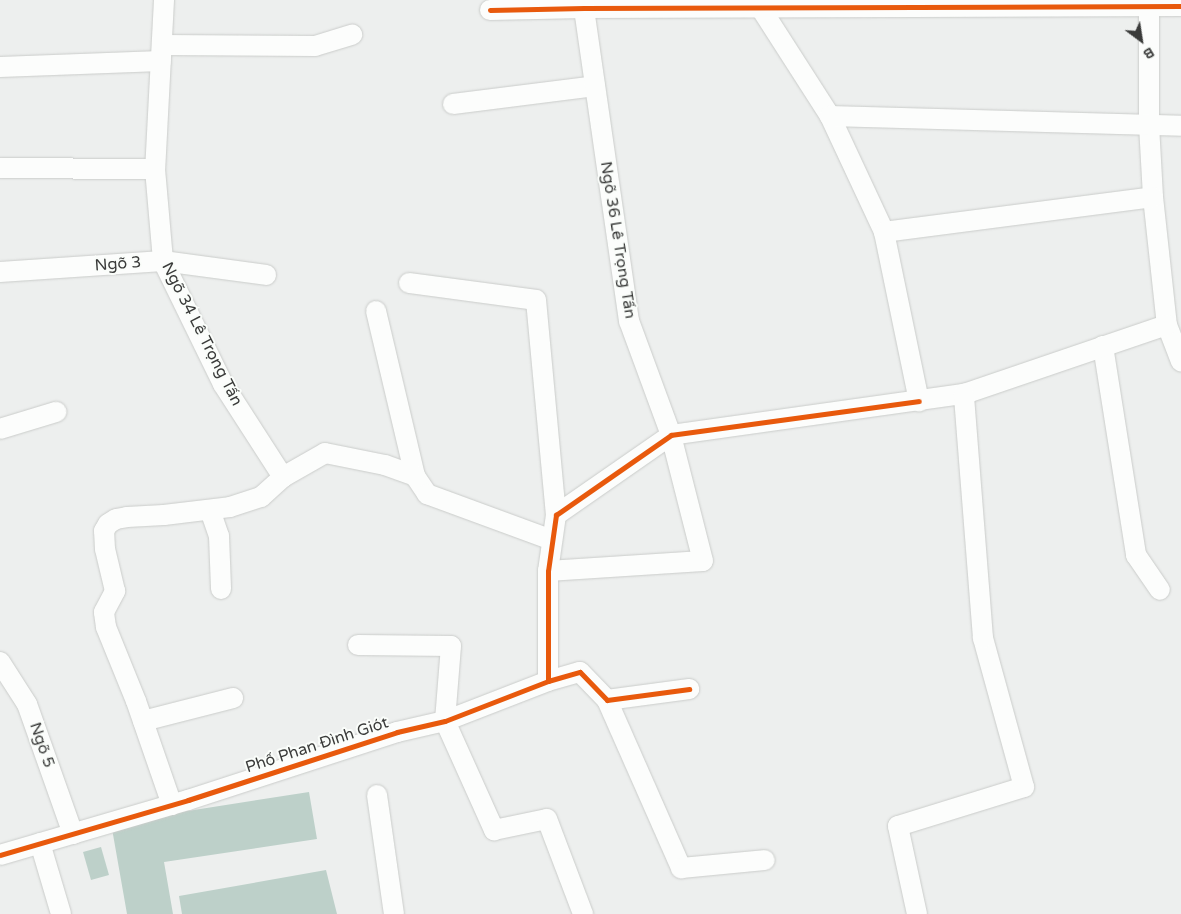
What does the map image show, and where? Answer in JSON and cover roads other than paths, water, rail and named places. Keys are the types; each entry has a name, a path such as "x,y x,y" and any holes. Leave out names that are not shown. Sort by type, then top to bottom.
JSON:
{"street":[{"name":"Ngõ 34 Lê Trọng Tấn","path":"164,0 155,169 163,261 223,384 283,477"},
{"path":"490,10 583,4 760,7 1149,3 1181,6"},
{"path":"1149,3 1150,125 1153,198 1167,325 1181,361"},
{"name":"Ngõ 36 Lê Trọng Tấn","path":"548,571 703,561 671,434 629,321 583,4"},
{"path":"760,7 830,116 884,232 919,401"},
{"path":"0,67 162,53 315,46 352,35"},
{"path":"452,104 595,86"},
{"path":"830,116 1181,126"},
{"path":"0,168 155,169"},
{"path":"884,232 1153,198"},
{"name":"Ngõ 3","path":"0,272 163,261 266,275"},
{"path":"409,283 536,300 556,515 548,571 548,681"},
{"path":"376,311 414,476 427,494 552,540"},
{"path":"556,515 671,434 964,394 1167,325"},
{"path":"1103,346 1136,555 1160,590"},
{"path":"917,914 898,826 1024,787 983,638 964,394"},
{"path":"0,430 56,412"},
{"path":"172,805 143,721 106,626 104,612 112,601 115,591 105,550 104,531 108,524 116,519 230,507 261,497 283,477 325,453 385,465 414,476"},
{"path":"210,510 219,536 221,589"},
{"path":"358,645 451,646 445,721 494,830 546,820 582,914"},
{"name":"Ngõ 5","path":"0,662 27,704 73,834"},
{"name":"Phố Phan Đình Giót","path":"0,855 172,805 397,732 445,721 548,681 580,672 607,700"},
{"path":"690,689 607,700 681,868 766,860"},
{"path":"143,721 233,698"},
{"path":"378,795 394,914"},
{"path":"40,843 61,914"}]}
